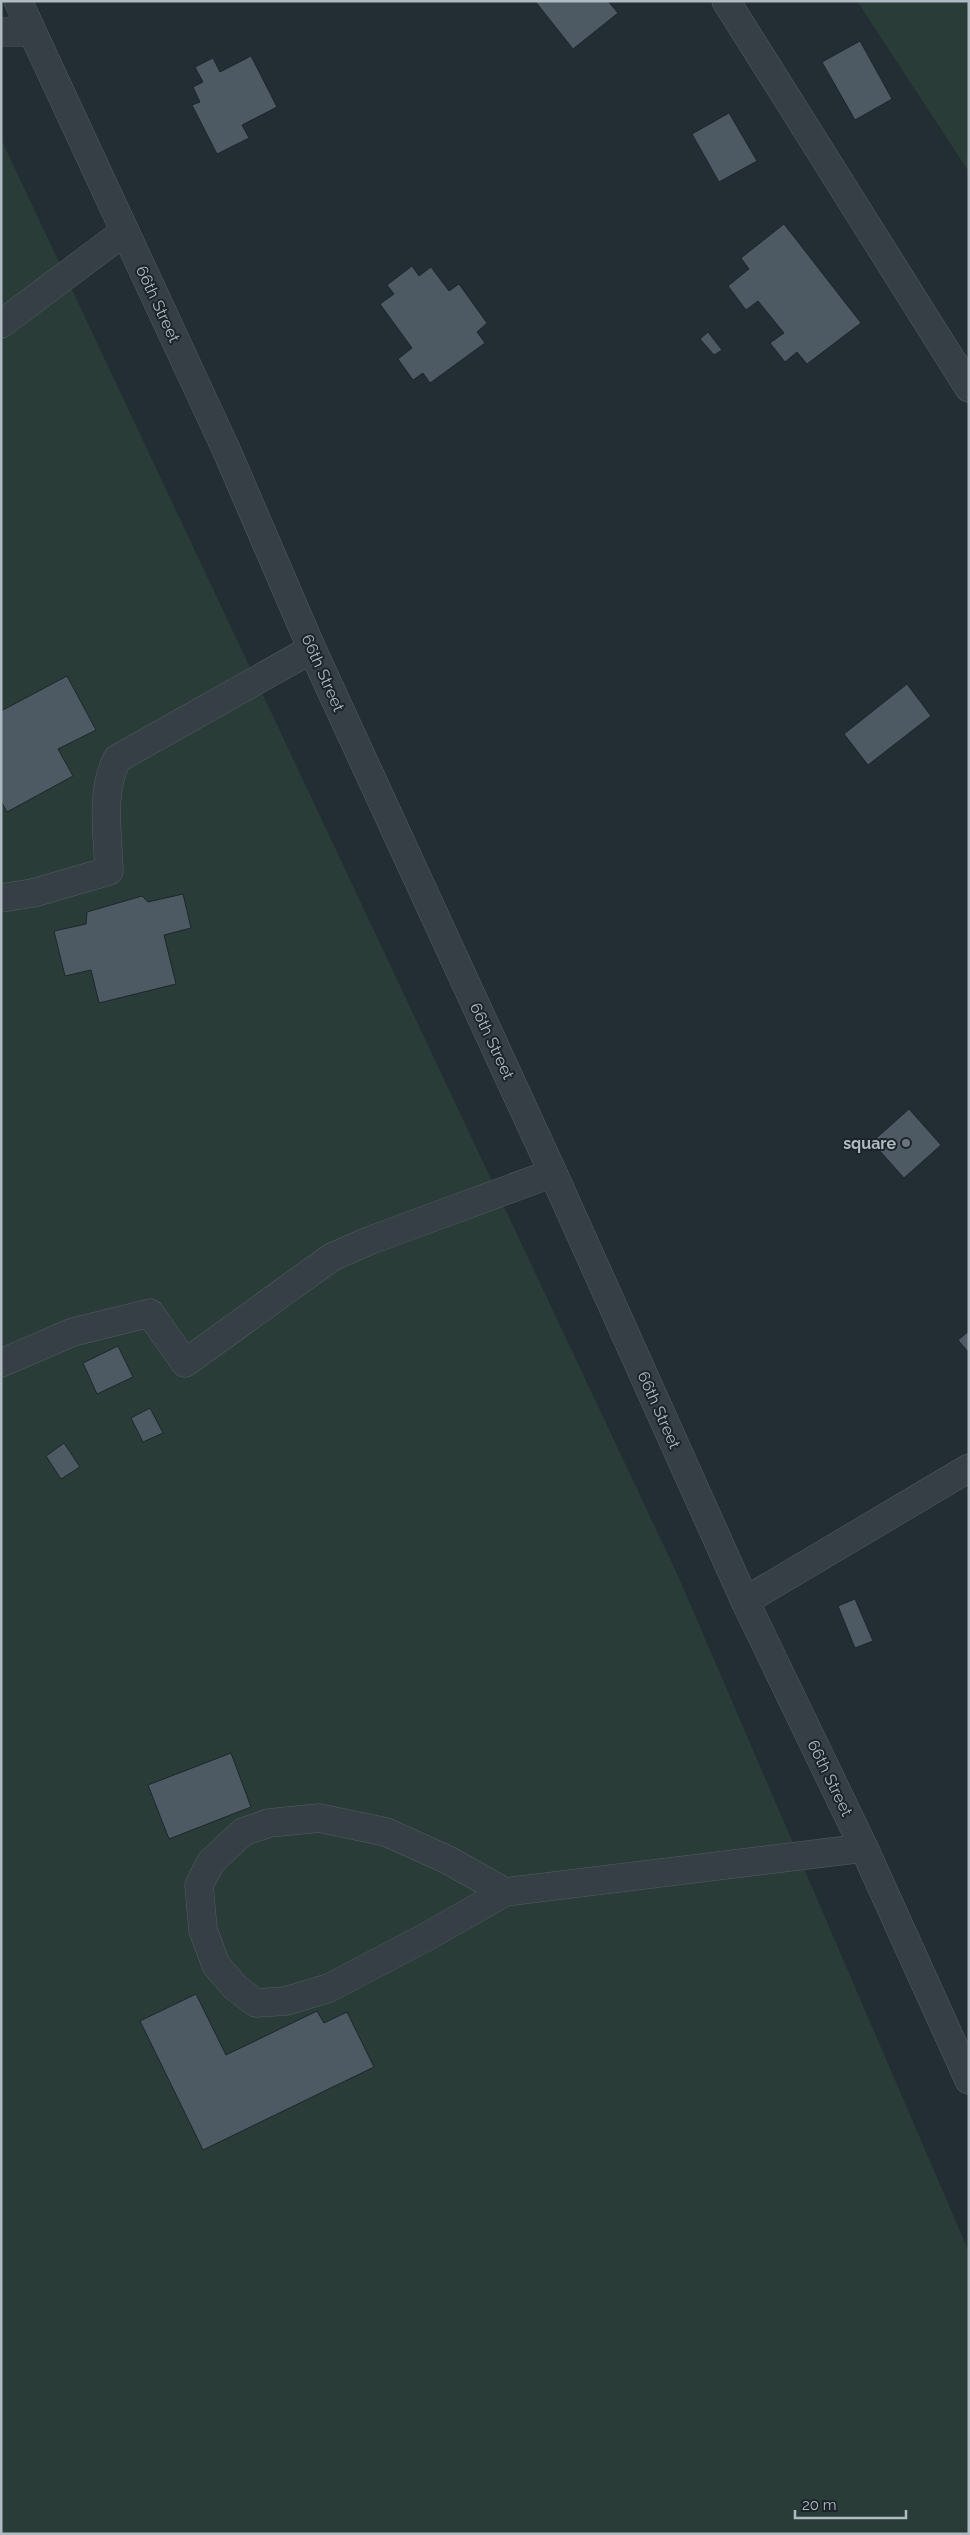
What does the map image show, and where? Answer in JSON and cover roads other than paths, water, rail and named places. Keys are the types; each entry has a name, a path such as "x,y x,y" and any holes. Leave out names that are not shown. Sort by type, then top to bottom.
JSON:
{"street":[{"name":"66th Street","path":"18,1 225,447 312,649 553,1173 745,1601 864,1848 969,2080"},
{"path":"726,1 969,388"},
{"path":"1,32 32,32"},
{"path":"1,324 124,232"},
{"path":"1,898 32,893 109,872 106,790 110,772 117,759 312,649"},
{"path":"1,1363 73,1332 150,1313 185,1363 332,1257 371,1240 553,1173"},
{"path":"745,1601 969,1468"},
{"path":"505,1892 448,1860 386,1832 319,1818 269,1823 243,1832 210,1862 199,1884 203,1930 216,1965 236,1988 256,2003 286,2001 329,1988 505,1892 864,1848"}],"place":[{"name":"square","path":"906,1143"}]}
